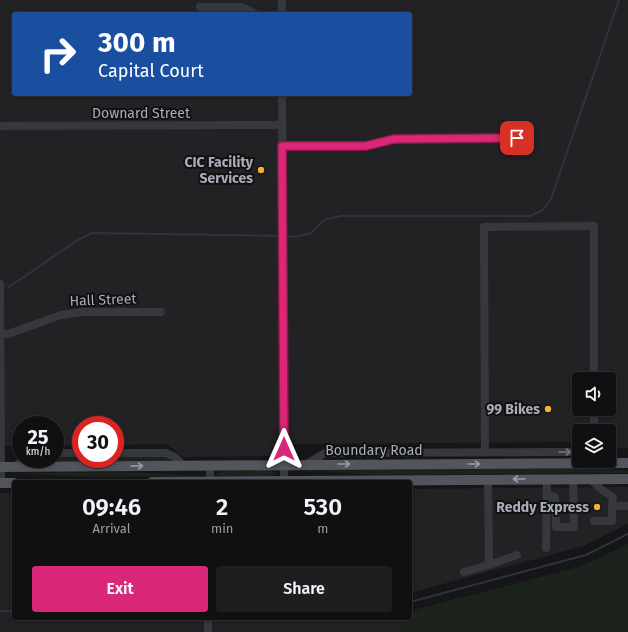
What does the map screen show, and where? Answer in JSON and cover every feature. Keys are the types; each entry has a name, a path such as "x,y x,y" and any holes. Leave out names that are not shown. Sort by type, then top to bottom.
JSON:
{"main road":[{"name":"Boundary Road","path":"64,467 572,462"},
{"name":"Boundary Road","path":"616,462 628,462"},
{"path":"616,464 628,467"},
{"name":"Boundary Road","path":"0,467 12,467"},
{"path":"412,481 488,479 628,479"},
{"path":"0,483 12,483"}],"street":[{"path":"282,0 282,12"},
{"path":"200,7 242,7 252,12"},
{"path":"282,96 284,480"},
{"name":"Downard Street","path":"0,126 282,125"},
{"path":"282,146 366,146 394,139 517,138"},
{"path":"485,452 484,227 594,226 594,372"},
{"path":"0,285 0,483"},
{"name":"Hall Street","path":"0,334 8,334 61,315 82,312 161,312"},
{"path":"305,465 325,453 572,452"},
{"path":"124,453 166,453 175,457 184,466"},
{"path":"210,466 210,480"},
{"path":"488,479 489,565"},
{"path":"546,548 547,479"},
{"path":"546,528 574,527 573,479"},
{"path":"590,479 602,490 613,497 612,521 594,521"},
{"path":"547,494 555,498 556,527"},
{"path":"612,506 628,506"},
{"path":"464,572 517,555"},
{"path":"208,620 208,632"}],"shaded area":[{"path":"0,0 628,0 628,448 616,448 616,424 572,424 572,442 294,444 270,456 183,457 167,444 124,445 124,416 72,416 72,445 64,446 64,416 12,416 12,446 0,446"},
{"path":"64,457 72,458 72,462 64,462"},
{"path":"124,457 165,457 174,461 124,461"},
{"path":"600,468 628,471 628,473 370,475 290,471"},
{"path":"267,470 277,473 273,475 246,477 214,474 225,471"},
{"path":"128,472 199,476 87,477 8,473"},
{"path":"628,487 628,524 583,546 412,592 412,489"},
{"path":"0,493 12,493 12,620 401,620 401,632 0,632"},
{"path":"628,544 628,632 401,632 401,620 412,620 412,610 579,567"}],"waterway":[{"path":"286,236 295,237 311,233 324,220 341,216 530,216 543,210 551,199 619,0"},
{"path":"9,287 78,240 92,233 281,236"},
{"path":"412,601 586,555 628,534"},
{"path":"0,611 12,611"}],"place":[{"name":"CIC Facility Services","path":"261,170"},
{"name":"99 Bikes","path":"548,409"},
{"name":"Reddy Express","path":"597,507"}],"route":[{"path":"284,449 282,146 366,146 394,139 517,138"}]}
